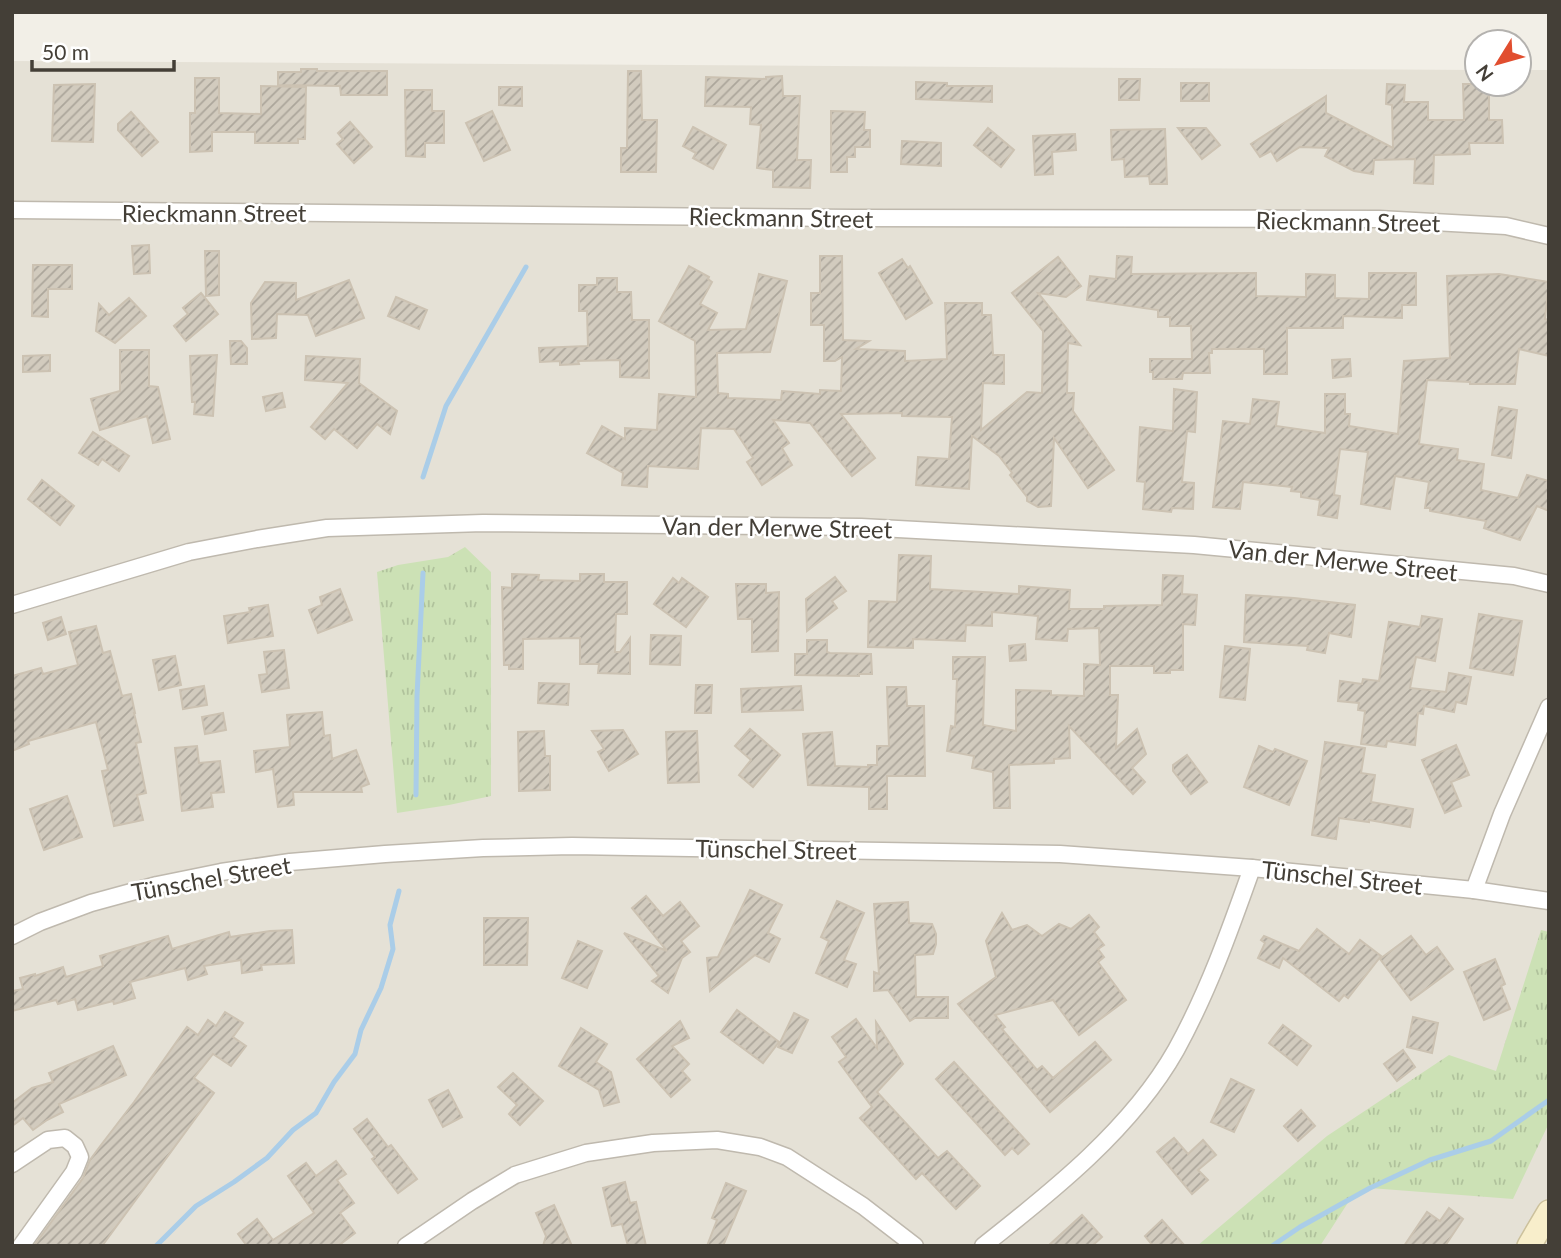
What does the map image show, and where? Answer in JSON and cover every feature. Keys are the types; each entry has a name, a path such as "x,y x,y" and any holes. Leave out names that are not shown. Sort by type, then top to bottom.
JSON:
{"street":[{"name":"Rieckmann Street","path":"12,210 868,218 1379,219 1506,226 1549,236"},
{"name":"Van der Merwe Street","path":"12,605 189,552 257,539 327,528 483,523 861,527 1180,544 1514,576 1549,584"},
{"path":"1474,890 1502,814 1549,707"},
{"name":"Tünschel Street","path":"12,936 40,922 92,903 157,885 221,872 290,862 484,848 572,846 1060,854 1252,868 1474,890 1549,901"},
{"path":"983,1246 1029,1210 1109,1137 1143,1098 1176,1050 1213,973 1252,868"},
{"path":"12,1164 48,1140 65,1138 75,1146 79,1157 74,1172 21,1246"},
{"path":"406,1246 462,1207 515,1175 586,1153 653,1143 717,1140 760,1147 787,1157 863,1206 915,1246"},
{"path":"1529,1246 1549,1212"}],"shaded area":[{"path":"12,61 1463,70 1463,98 1533,98 1533,70 1549,70 1549,1246 12,1246"}],"green space":[{"path":"465,547 491,572 491,796 397,813 377,572 398,565 448,557"},
{"path":"1541,930 1549,932 1549,1123 1513,1199 1370,1188 1351,1198 1320,1246 1197,1246 1327,1136 1449,1055 1496,1071"}],"building":[{"path":"301,69 387,71 387,95 341,95 340,86 278,85 278,72 301,72"},
{"path":"628,71 641,71 642,120 657,120 656,172 621,172 621,148 627,148"},
{"path":"782,76 783,96 800,96 797,160 811,160 810,188 773,187 773,170 757,168 761,125 750,124 751,107 705,106 706,77 766,79"},
{"path":"195,78 219,78 219,113 261,114 261,86 306,87 305,139 298,139 298,143 255,143 255,132 212,132 212,151 190,152 190,113 195,113"},
{"path":"1119,79 1140,79 1139,100 1119,100"},
{"path":"916,82 947,83 947,86 992,86 992,102 916,99"},
{"path":"1181,83 1209,83 1209,101 1181,101"},
{"path":"95,84 93,142 52,141 54,85"},
{"path":"1387,84 1405,85 1404,102 1428,102 1428,120 1464,120 1463,98 1489,98 1489,120 1502,120 1503,143 1469,143 1470,154 1434,155 1433,184 1414,183 1415,159 1374,160 1373,174 1354,171 1325,156 1329,148 1300,147 1277,161 1271,151 1260,157 1251,144 1326,96 1326,113 1393,148 1392,105 1386,104"},
{"path":"499,87 522,87 522,106 499,105"},
{"path":"405,90 432,90 432,111 444,111 444,143 425,143 425,157 406,156"},
{"path":"492,111 510,150 484,161 466,123"},
{"path":"831,111 865,112 864,130 870,130 870,147 855,147 855,157 847,157 847,172 831,172"},
{"path":"131,112 158,142 142,156 118,130 118,124"},
{"path":"350,122 372,147 354,163 337,144 343,139 338,133"},
{"path":"693,127 726,145 713,169 693,158 696,153 683,146"},
{"path":"988,128 1014,150 1001,167 974,145"},
{"path":"1178,128 1206,128 1220,145 1202,159"},
{"path":"1165,129 1167,184 1150,184 1149,176 1125,177 1124,159 1112,160 1111,130"},
{"path":"1075,134 1076,150 1052,152 1053,174 1035,175 1033,136"},
{"path":"902,141 941,143 941,166 901,164"},
{"path":"149,245 150,273 134,274 132,246"},
{"path":"205,251 219,251 219,295 206,296"},
{"path":"820,256 842,256 843,340 869,341 856,349 905,351 905,361 947,359 945,303 982,303 982,315 991,315 993,355 1004,355 1004,384 983,383 981,430 1027,392 1042,393 1043,331 1012,293 1058,257 1081,286 1066,297 1038,293 1080,345 1068,343 1067,393 1074,393 1073,411 1114,470 1088,488 1054,438 1051,506 1038,507 1027,501 1027,497 999,456 972,436 969,489 916,485 918,457 949,459 952,417 902,416 902,413 841,414 875,458 852,476 810,423 773,420 789,443 782,448 792,465 762,485 747,462 753,458 734,429 701,428 698,469 648,466 647,487 622,485 623,473 587,453 602,426 625,439 625,428 657,430 659,394 696,397 695,341 659,321 689,266 709,277 712,282 700,304 717,313 708,330 746,329 759,274 787,281 770,352 717,353 718,393 728,394 728,398 781,400 782,391 820,394 820,390 841,391 842,357 835,361 824,361 824,325 811,325 811,293 820,293"},
{"path":"1117,256 1132,257 1131,274 1256,273 1256,296 1306,297 1306,274 1335,275 1335,298 1369,299 1369,273 1416,273 1416,305 1402,305 1402,318 1343,316 1343,328 1287,328 1287,374 1264,374 1264,349 1212,349 1212,353 1209,353 1210,373 1183,373 1182,379 1153,379 1150,359 1192,359 1191,326 1170,326 1170,317 1158,317 1158,310 1087,300 1090,276 1116,279"},
{"path":"902,259 908,268 910,266 932,303 906,319 879,273"},
{"path":"33,265 72,265 72,289 48,289 48,317 32,316"},
{"path":"1499,274 1549,282 1545,319 1549,320 1549,356 1519,349 1515,384 1427,380 1419,444 1458,449 1457,460 1484,464 1481,490 1518,498 1527,475 1549,481 1549,511 1537,506 1520,540 1484,528 1486,521 1425,508 1429,482 1395,476 1390,509 1361,504 1368,452 1340,449 1334,495 1340,496 1337,518 1318,515 1320,500 1301,497 1301,492 1291,491 1292,487 1243,482 1240,509 1213,507 1223,421 1250,424 1253,399 1279,402 1276,426 1325,433 1325,394 1345,394 1345,414 1350,414 1349,426 1398,434 1404,361 1450,358 1447,276"},
{"path":"597,278 617,278 617,292 631,292 632,320 649,320 649,378 620,377 620,360 578,361 579,364 560,365 560,361 540,362 539,348 588,346 587,311 579,311 579,285 597,285"},
{"path":"349,280 364,318 316,336 308,315 277,314 276,338 252,339 251,303 265,282 296,283 296,300"},
{"path":"201,293 218,314 186,341 174,326 188,314 183,308"},
{"path":"396,297 427,310 419,329 388,316"},
{"path":"129,298 146,316 115,343 96,331 99,304 109,315"},
{"path":"230,341 241,341 247,348 247,364 231,364"},
{"path":"120,350 149,350 149,386 158,387 170,439 153,443 147,416 100,430 91,399 120,391"},
{"path":"50,355 50,371 23,372 23,356"},
{"path":"217,355 213,416 194,414 190,356"},
{"path":"306,356 360,359 359,383 397,411 390,434 377,424 357,448 334,429 325,439 311,427 348,383 305,380"},
{"path":"1350,359 1351,376 1333,378 1332,360"},
{"path":"1174,389 1197,392 1195,432 1187,431 1182,482 1194,483 1193,509 1172,508 1171,512 1143,509 1145,482 1137,481 1140,427 1173,431"},
{"path":"282,393 285,407 266,411 263,397"},
{"path":"1499,407 1517,410 1511,458 1492,455"},
{"path":"93,432 129,456 119,471 102,459 98,465 79,453"},
{"path":"42,480 74,506 60,525 28,499"},
{"path":"899,555 931,556 930,589 1019,594 1019,586 1070,590 1069,609 1162,605 1163,575 1183,576 1182,594 1197,595 1195,625 1183,624 1183,670 1154,673 1154,666 1110,666 1110,695 1118,695 1116,748 1137,729 1146,754 1132,768 1145,782 1133,794 1069,726 1070,758 1054,759 1054,763 1009,765 1010,808 994,808 993,772 972,768 974,756 947,751 951,726 955,727 957,679 953,679 953,657 985,657 983,725 1016,731 1016,690 1084,696 1084,664 1100,665 1099,628 1068,629 1067,641 1036,639 1038,616 992,612 992,626 966,625 965,641 913,639 913,648 868,647 869,601 897,602"},
{"path":"512,574 539,575 538,580 580,581 580,574 604,574 604,582 627,582 627,614 616,614 615,652 620,652 630,638 630,674 598,673 599,664 580,664 580,638 523,639 523,669 509,669 509,665 504,665 502,587 512,588"},
{"path":"835,577 846,591 832,601 837,608 807,631 806,599"},
{"path":"673,578 679,583 682,578 708,597 686,627 654,604"},
{"path":"736,584 766,584 766,593 779,592 778,651 752,652 752,619 738,619"},
{"path":"340,589 352,620 318,633 309,610 322,605 320,597"},
{"path":"1246,595 1355,605 1351,637 1329,633 1325,653 1307,650 1308,646 1244,642"},
{"path":"268,605 273,636 228,643 224,616 250,612 249,608"},
{"path":"1479,614 1522,621 1513,675 1470,668"},
{"path":"1422,616 1442,619 1435,661 1416,657 1410,688 1446,692 1449,673 1471,677 1466,704 1456,702 1454,712 1424,706 1423,714 1418,713 1415,745 1387,741 1386,747 1361,744 1365,711 1358,710 1359,703 1338,701 1340,681 1362,684 1363,679 1379,681 1389,622 1420,627"},
{"path":"61,617 66,634 48,640 43,623"},
{"path":"96,626 103,653 110,651 122,696 131,694 141,742 136,743 146,793 137,795 143,820 114,826 102,771 108,770 96,722 28,741 29,744 12,751 12,676 41,668 43,674 78,665 69,632"},
{"path":"651,635 681,636 680,665 650,664"},
{"path":"807,640 827,640 827,652 830,653 871,654 872,674 795,675 795,654 807,654"},
{"path":"1025,644 1026,660 1010,661 1009,646"},
{"path":"1225,646 1250,649 1245,700 1220,697"},
{"path":"284,650 289,688 262,692 259,675 267,674 264,652"},
{"path":"175,656 181,685 159,690 153,660"},
{"path":"539,683 569,684 568,705 538,703"},
{"path":"696,685 712,685 711,713 695,713"},
{"path":"204,686 207,705 183,709 180,690"},
{"path":"801,686 803,710 742,712 741,689"},
{"path":"887,687 906,687 907,706 924,706 925,776 887,776 887,809 869,809 869,787 808,785 803,734 832,732 835,766 877,765 877,746 889,746"},
{"path":"322,712 324,736 330,735 332,759 356,750 369,784 361,787 362,792 293,792 294,805 278,807 273,769 256,772 254,751 290,747 287,715"},
{"path":"223,713 226,730 205,734 202,717"},
{"path":"750,729 780,755 753,787 739,775 751,760 735,746"},
{"path":"623,730 638,754 609,771 598,752 604,749 592,731"},
{"path":"544,731 545,756 550,756 550,790 519,791 518,732"},
{"path":"697,731 699,782 668,783 666,732"},
{"path":"1325,742 1365,748 1361,773 1375,775 1371,802 1413,809 1410,827 1339,818 1336,839 1312,835"},
{"path":"1456,745 1469,775 1451,782 1461,806 1445,813 1422,760"},
{"path":"197,746 199,763 220,761 224,792 211,793 213,807 182,811 175,748"},
{"path":"1259,746 1307,761 1289,805 1244,787"},
{"path":"1187,755 1207,782 1191,794 1173,771 1173,765"},
{"path":"67,796 82,837 44,850 30,809"},
{"path":"750,890 782,905 768,933 780,939 769,962 755,955 710,991 707,958 718,957"},
{"path":"646,896 663,916 680,902 699,926 681,941 690,952 682,958 668,993 652,981 659,976 624,933 667,951 632,908"},
{"path":"837,901 864,913 844,960 856,964 847,987 816,973 829,941 821,937"},
{"path":"908,902 909,923 932,924 936,934 933,954 915,955 916,997 948,997 948,1018 915,1018 910,1021 888,990 874,991 874,972 879,974 874,904"},
{"path":"1002,913 1012,930 1027,925 1042,936 1059,924 1071,929 1089,915 1099,927 1094,932 1104,945 1098,949 1104,957 1098,962 1126,1000 1079,1035 1053,1000 995,1015 1005,1027 1002,1029 1037,1070 1042,1066 1053,1078 1095,1042 1111,1060 1050,1112 958,1004 996,977 986,941"},
{"path":"484,918 528,918 527,965 484,965"},
{"path":"1317,929 1349,954 1360,940 1381,956 1348,998 1344,995 1339,1001 1283,958 1279,968 1258,958 1265,943 1261,940 1264,936 1299,951"},
{"path":"292,930 294,963 261,965 262,970 242,973 241,960 204,966 207,974 188,980 185,968 130,982 135,998 114,1004 113,1001 78,1010 75,999 58,1004 56,1000 12,1011 12,991 23,989 20,978 63,967 66,977 103,966 100,956 168,936 172,949 229,932 230,937"},
{"path":"1411,936 1426,955 1437,947 1453,969 1411,1000 1380,959"},
{"path":"578,941 602,951 587,988 562,978"},
{"path":"1495,959 1505,984 1501,986 1510,1009 1484,1020 1464,972"},
{"path":"737,1010 779,1042 763,1063 721,1032"},
{"path":"225,1012 243,1023 233,1037 246,1046 231,1066 213,1054 194,1078 214,1093 102,1246 34,1246 83,1178 90,1160 187,1027 198,1035 208,1020 216,1026"},
{"path":"794,1013 808,1020 792,1053 778,1047"},
{"path":"1413,1017 1438,1023 1432,1053 1407,1047"},
{"path":"856,1019 877,1048 876,1022 903,1064 877,1092 938,1158 947,1151 980,1186 956,1209 922,1173 916,1179 860,1118 872,1107 839,1062 846,1057 832,1037"},
{"path":"680,1021 689,1038 672,1046 689,1064 682,1071 690,1080 671,1097 637,1059"},
{"path":"1283,1025 1311,1046 1297,1065 1269,1043"},
{"path":"581,1028 607,1044 596,1062 611,1072 619,1102 604,1106 599,1090 559,1066"},
{"path":"113,1046 126,1075 59,1104 63,1112 33,1130 23,1118 12,1126 12,1103 32,1088 53,1082 49,1073"},
{"path":"1403,1050 1415,1067 1397,1081 1384,1064"},
{"path":"954,1062 1029,1144 1018,1154 1012,1148 1005,1155 936,1079"},
{"path":"513,1073 543,1101 520,1125 509,1114 517,1105 498,1087"},
{"path":"1231,1079 1254,1090 1234,1132 1211,1122"},
{"path":"448,1090 462,1117 443,1127 429,1100"},
{"path":"1301,1110 1315,1126 1298,1141 1284,1126"},
{"path":"367,1119 417,1179 398,1193 372,1159 375,1157 354,1129"},
{"path":"1174,1138 1188,1154 1203,1140 1216,1155 1198,1170 1208,1180 1192,1194 1157,1152"},
{"path":"336,1161 346,1174 337,1180 354,1203 340,1213 355,1233 338,1246 247,1246 238,1234 257,1219 273,1240 314,1213 288,1176 306,1163 316,1176"},
{"path":"625,1182 630,1203 636,1202 646,1246 628,1246 622,1224 612,1226 603,1188"},
{"path":"726,1183 746,1191 723,1246 707,1246 717,1220 712,1218"},
{"path":"554,1205 572,1246 543,1246 546,1236 536,1213"},
{"path":"1449,1208 1463,1219 1445,1246 1404,1246 1427,1212 1440,1221"},
{"path":"1082,1215 1102,1237 1092,1246 1048,1246"},
{"path":"1162,1220 1185,1246 1153,1246 1145,1236"}],"waterway":[{"path":"423,477 446,406 526,267"},
{"path":"416,795 417,696 423,573"},
{"path":"156,1246 196,1206 267,1158 293,1130 316,1113 355,1054 361,1030 381,988 393,949 390,925 399,891"},
{"path":"1272,1246 1370,1188 1430,1160 1491,1141 1549,1100"}]}
